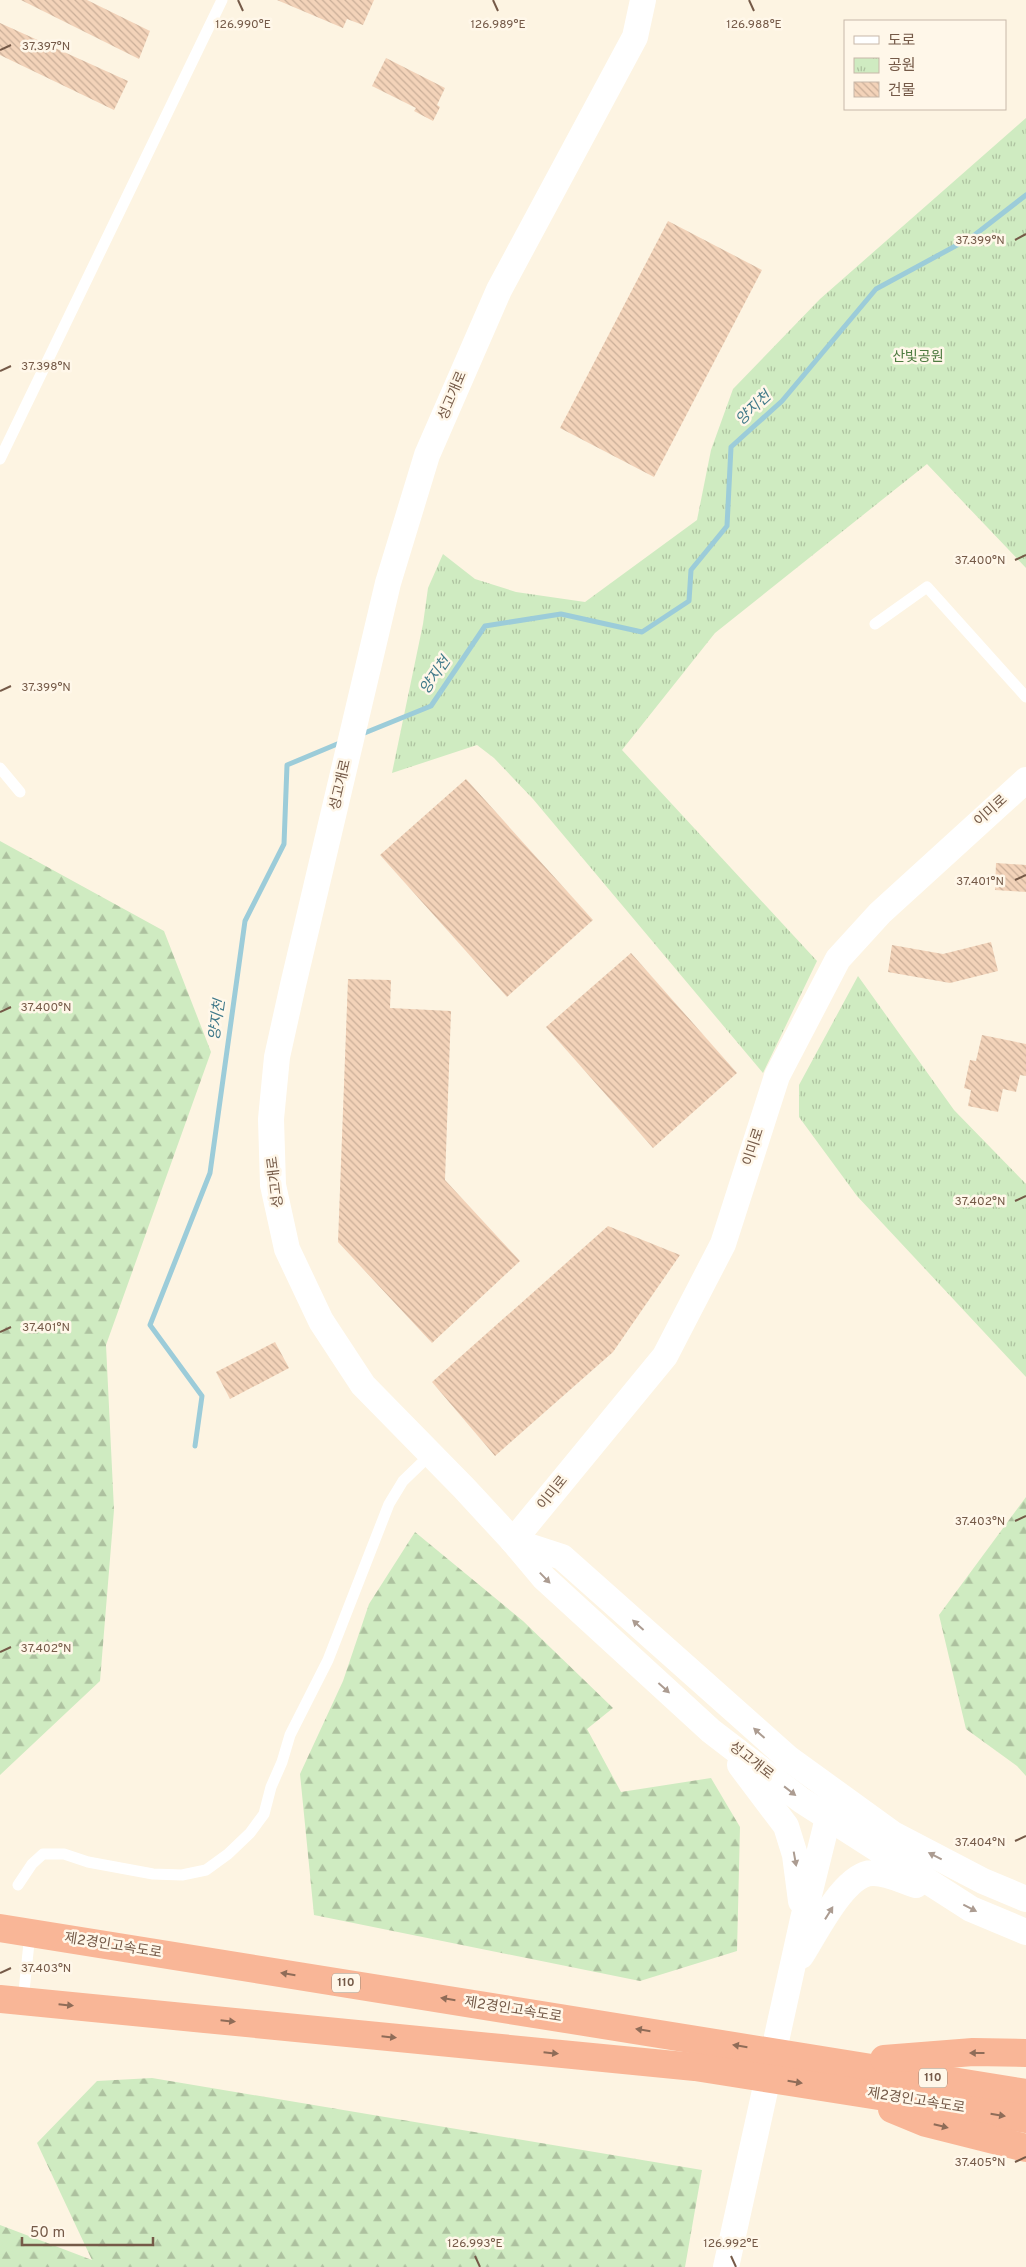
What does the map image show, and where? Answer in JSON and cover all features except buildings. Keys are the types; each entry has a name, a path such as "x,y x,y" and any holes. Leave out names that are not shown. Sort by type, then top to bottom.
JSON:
{"highway":[{"name":"제2경인고속도로","path":"0,1928 1026,2093"},
{"name":"제2경인고속도로","path":"11,2000 695,2067 1026,2119"},
{"path":"840,2062 972,2052 1026,2053"},
{"path":"847,2090 926,2122 1026,2148"}],"street":[{"name":"성고개로","path":"644,0 635,37 499,290 427,456 388,583 278,1057 271,1120 273,1185 287,1249 321,1321 363,1384 513,1541 544,1578 713,1732 801,1800 945,1894 972,1909 1026,1932"},
{"name":"이미로","path":"513,1541 665,1356 724,1244 777,1076 838,959 880,913 1026,780"},
{"name":"성고개로","path":"513,1541 562,1557 788,1758 893,1834 983,1880 1026,1899"},
{"path":"713,1732 786,1826 795,1854 803,1919"},
{"path":"726,2267 803,1919 834,1792"},
{"path":"793,1969 839,1896 858,1876 878,1873 945,1894"}],"lane":[{"path":"0,459 222,0"},
{"path":"875,624 927,587 1026,697"},
{"path":"0,768 20,792"},
{"path":"18,1885 32,1864 43,1854 64,1854 88,1862 153,1874 182,1875 206,1870 228,1854 250,1833 264,1814 271,1787 282,1762 290,1735 328,1660 389,1504 403,1481 431,1454"},
{"path":"11,2000 30,1933"}],"green space":[{"name":"산빛공원","path":"1026,118 1026,568 927,464 715,633 622,750 817,961 763,1073 533,799 494,758 477,745 392,773 423,624 428,588 443,554 475,579 516,592 585,602 697,520 711,450 733,389 820,299"},
{"path":"0,841 164,931 211,1052 106,1345 114,1510 100,1681 0,1775"},
{"path":"858,976 954,1110 1026,1184 1026,1377 857,1196 799,1117 799,1085"},
{"path":"1026,1497 1026,1776 1017,1766 966,1729 939,1615"},
{"path":"415,1532 523,1621 613,1708 587,1729 621,1792 711,1778 740,1827 737,1951 640,1981 314,1915 300,1774 343,1681 369,1604"},
{"path":"152,2078 702,2170 685,2267 0,2267 0,2225 92,2260 37,2143 97,2081"}],"waterway":[{"name":"양지천","path":"362,734 431,706 485,626 561,614 642,632 689,601 691,570 727,526 731,447 782,401 876,289 972,237 1026,195"},
{"name":"양지천","path":"195,1446 202,1396 150,1325 210,1173 245,921 284,844 287,765 342,742"}]}
